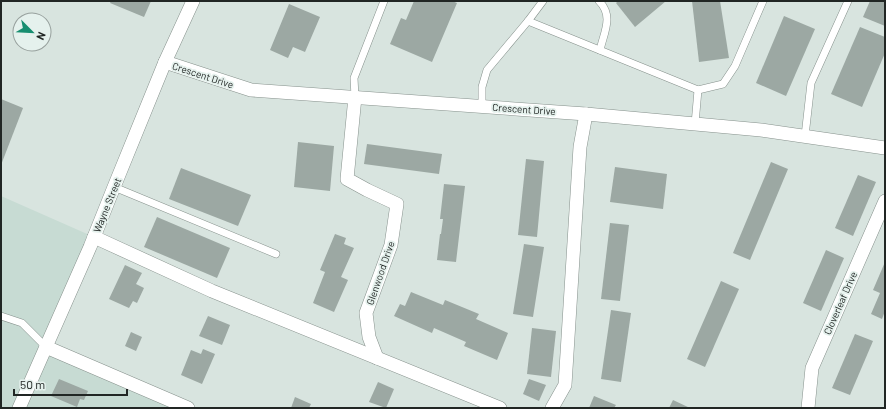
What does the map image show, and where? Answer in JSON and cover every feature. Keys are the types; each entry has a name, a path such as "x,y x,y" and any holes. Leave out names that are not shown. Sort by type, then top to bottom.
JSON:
{"street":[{"name":"Wayne Street","path":"19,408 94,237 165,62 193,1"},
{"name":"Crescent Drive","path":"165,62 251,90 586,114 760,130 885,148"},
{"name":"Glenwood Drive","path":"355,97 347,179 398,204 391,245 366,313 368,338 377,358"},
{"path":"552,408 565,385 580,147 586,114"},
{"name":"Cloverleaf Drive","path":"808,408 812,368 885,200"},
{"path":"94,237 212,291 500,408"},
{"path":"46,347 188,408"}],"lane":[{"path":"355,97 354,78 384,1"},
{"path":"482,106 482,87 487,70 543,1"},
{"path":"599,1 604,6 608,19 600,50"},
{"path":"528,21 698,90 723,84 735,66 763,1"},
{"path":"805,136 812,83 848,1"},
{"path":"695,124 698,90"},
{"path":"114,188 276,254"},
{"path":"1,316 22,323 46,347"}],"shaded area":[{"path":"1,196 94,237 46,347 188,408 1,408"}],"building":[{"path":"111,1 151,1 144,17 110,3"},
{"path":"414,1 452,1 457,3 432,62 390,44 401,18 406,20"},
{"path":"618,1 666,1 635,27 616,3"},
{"path":"692,1 720,1 729,58 699,62"},
{"path":"870,1 885,1 885,26 863,17"},
{"path":"289,4 320,17 305,52 293,47 288,58 270,50"},
{"path":"784,16 815,29 786,96 756,83"},
{"path":"860,27 885,37 885,53 862,107 831,94"},
{"path":"1,99 23,108 1,165"},
{"path":"298,142 334,146 330,191 294,187"},
{"path":"367,144 442,154 439,174 364,164"},
{"path":"526,159 544,161 537,237 518,235"},
{"path":"771,162 788,169 750,260 733,253"},
{"path":"615,167 667,174 663,209 610,202"},
{"path":"181,168 251,195 238,226 169,199"},
{"path":"858,175 876,182 853,236 835,228"},
{"path":"444,184 465,186 456,262 437,260 443,219 440,219"},
{"path":"157,217 230,248 217,278 144,247"},
{"path":"610,223 629,225 620,301 601,299"},
{"path":"335,234 346,238 344,244 354,248 341,277 348,280 334,312 313,303 325,272 320,270"},
{"path":"524,244 544,247 533,317 513,314"},
{"path":"826,250 844,258 821,311 803,303"},
{"path":"885,262 885,311 882,319 871,314 880,293 873,290"},
{"path":"125,265 142,273 136,284 144,288 137,303 133,301 129,308 109,299"},
{"path":"721,281 739,289 705,367 687,359"},
{"path":"411,292 443,305 445,300 479,314 476,319 508,333 497,360 464,346 466,342 434,328 432,333 394,316 400,304 405,306"},
{"path":"611,310 631,313 621,382 601,379"},
{"path":"208,316 230,325 222,345 199,336"},
{"path":"532,328 556,331 551,377 527,374"},
{"path":"131,332 142,337 136,351 125,346"},
{"path":"855,334 873,341 850,395 832,388"},
{"path":"203,349 215,354 202,384 181,375 191,350 201,354"},
{"path":"59,379 88,391 84,400 80,399 77,407 51,396"},
{"path":"529,379 546,385 539,401 523,394"},
{"path":"378,382 394,389 386,408 369,402"},
{"path":"594,396 616,405 614,408 589,408"},
{"path":"295,397 311,404 309,408 291,408"},
{"path":"673,400 690,408 669,408"}]}
